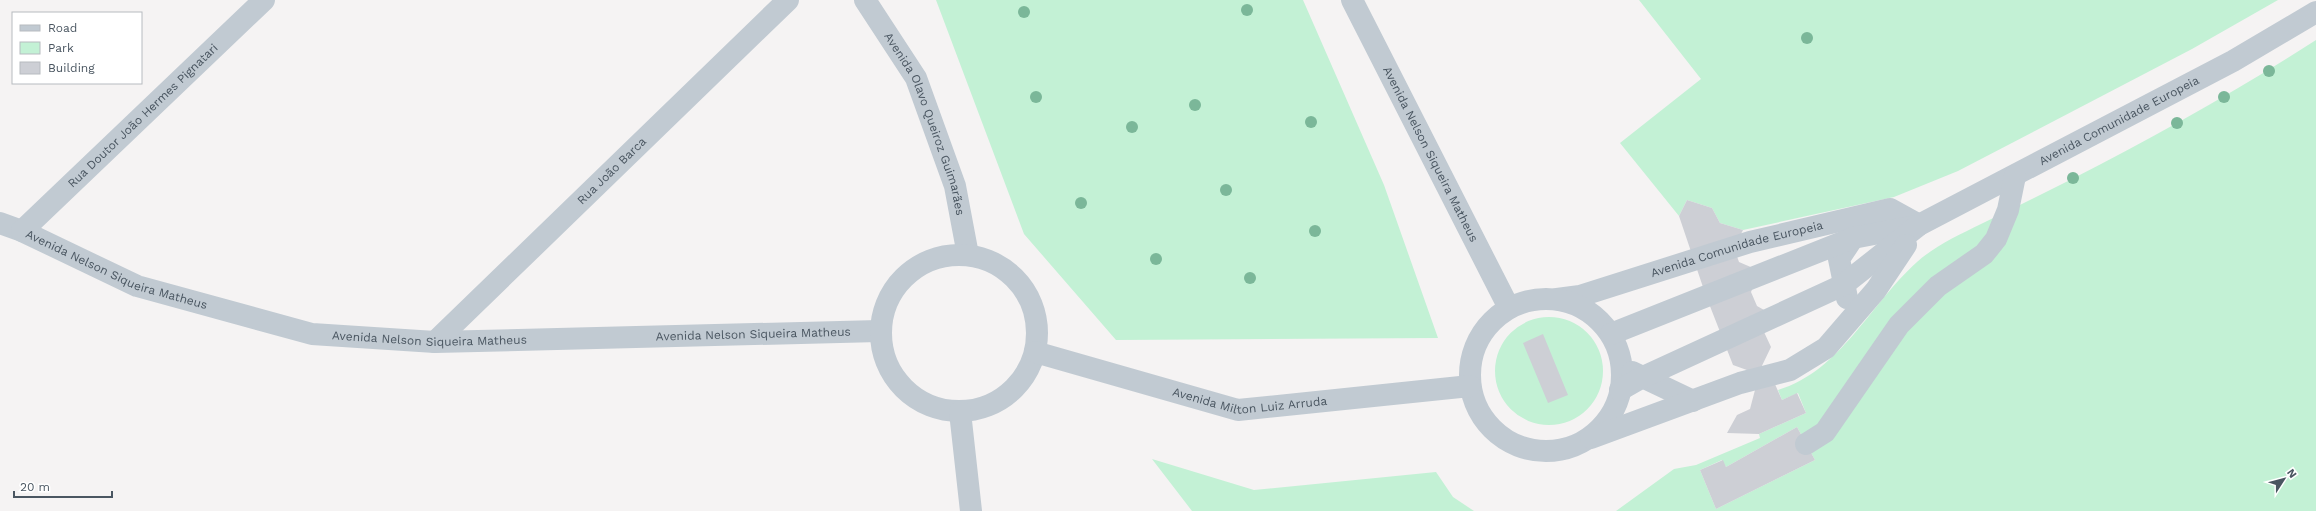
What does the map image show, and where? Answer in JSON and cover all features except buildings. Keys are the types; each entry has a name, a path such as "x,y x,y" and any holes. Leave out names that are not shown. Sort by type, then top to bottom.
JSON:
{"street":[{"name":"Rua Doutor João Hermes Pignatari","path":"22,231 264,0"},
{"name":"Rua João Barca","path":"435,342 788,0"},
{"name":"Avenida Olavo Queiroz Guimarães","path":"865,0 916,78 955,186 968,255"},
{"name":"Avenida Nelson Siqueira Matheus","path":"1352,0 1509,308"},
{"name":"Avenida Comunidade Europeia","path":"1620,390 1640,378 1843,285 1919,226 2233,61 2316,12"},
{"path":"1806,444 1825,432 1899,325 1938,286 1984,254 1996,239 2008,210 2015,176"},
{"name":"Avenida Comunidade Europeia","path":"1552,299 1580,296 1750,242 1890,209 1919,226"},
{"name":"Avenida Nelson Siqueira Matheus","path":"0,223 22,231 137,286 312,334 435,342 879,331"},
{"name":"Avenida Comunidade Europeia","path":"1611,334 1853,238 1919,226"},
{"name":"Avenida Comunidade Europeia","path":"1470,386 1478,409 1493,430 1513,444 1537,451 1562,449 1740,383 1790,370 1826,348 1876,290 1919,226"},
{"path":"1853,238 1839,259 1843,285 1847,298 1857,312"},
{"path":"968,255 993,263 1015,278 1030,300 1037,326 1035,352 1028,371 1015,388 999,401 980,409 960,412 936,408 914,398 897,380 885,359 879,331 884,308 897,285 917,267 941,257 968,255"},
{"path":"1470,386 1471,362 1478,341 1491,322 1509,308 1530,300 1552,299 1573,304 1590,313 1611,334 1621,366 1620,390 1610,415 1601,427 1586,440"},
{"name":"Avenida Milton Luiz Arruda","path":"1035,352 1238,410 1470,386"},
{"path":"1621,366 1640,378 1693,401"},
{"path":"960,412 971,511"}],"green space":[{"path":"936,0 1303,0 1384,185 1438,338 1116,340 1024,234"},
{"path":"1639,0 2278,0 2192,49 1958,171 1894,197 1743,230 1720,223 1712,208 1687,200 1679,216 1620,143 1701,79"},
{"path":"2316,40 2316,511 1616,511 1674,469 1696,465 1760,438 1759,434 1806,413 1798,393 1782,400 1778,390 1800,381 1820,368 1854,335 1900,279 1932,250 1956,236 2072,179 2134,146 2226,95","holes":["1797,427 1815,460 1716,509 1700,470 1722,460 1726,467"]},
{"path":"1549,317 1570,321 1587,333 1599,350 1603,371 1599,392 1587,409 1570,421 1549,425 1528,421 1511,409 1499,392 1495,371 1499,350 1511,333 1528,321"},
{"path":"1152,459 1254,490 1436,472 1453,497 1474,511 1192,511"}]}
